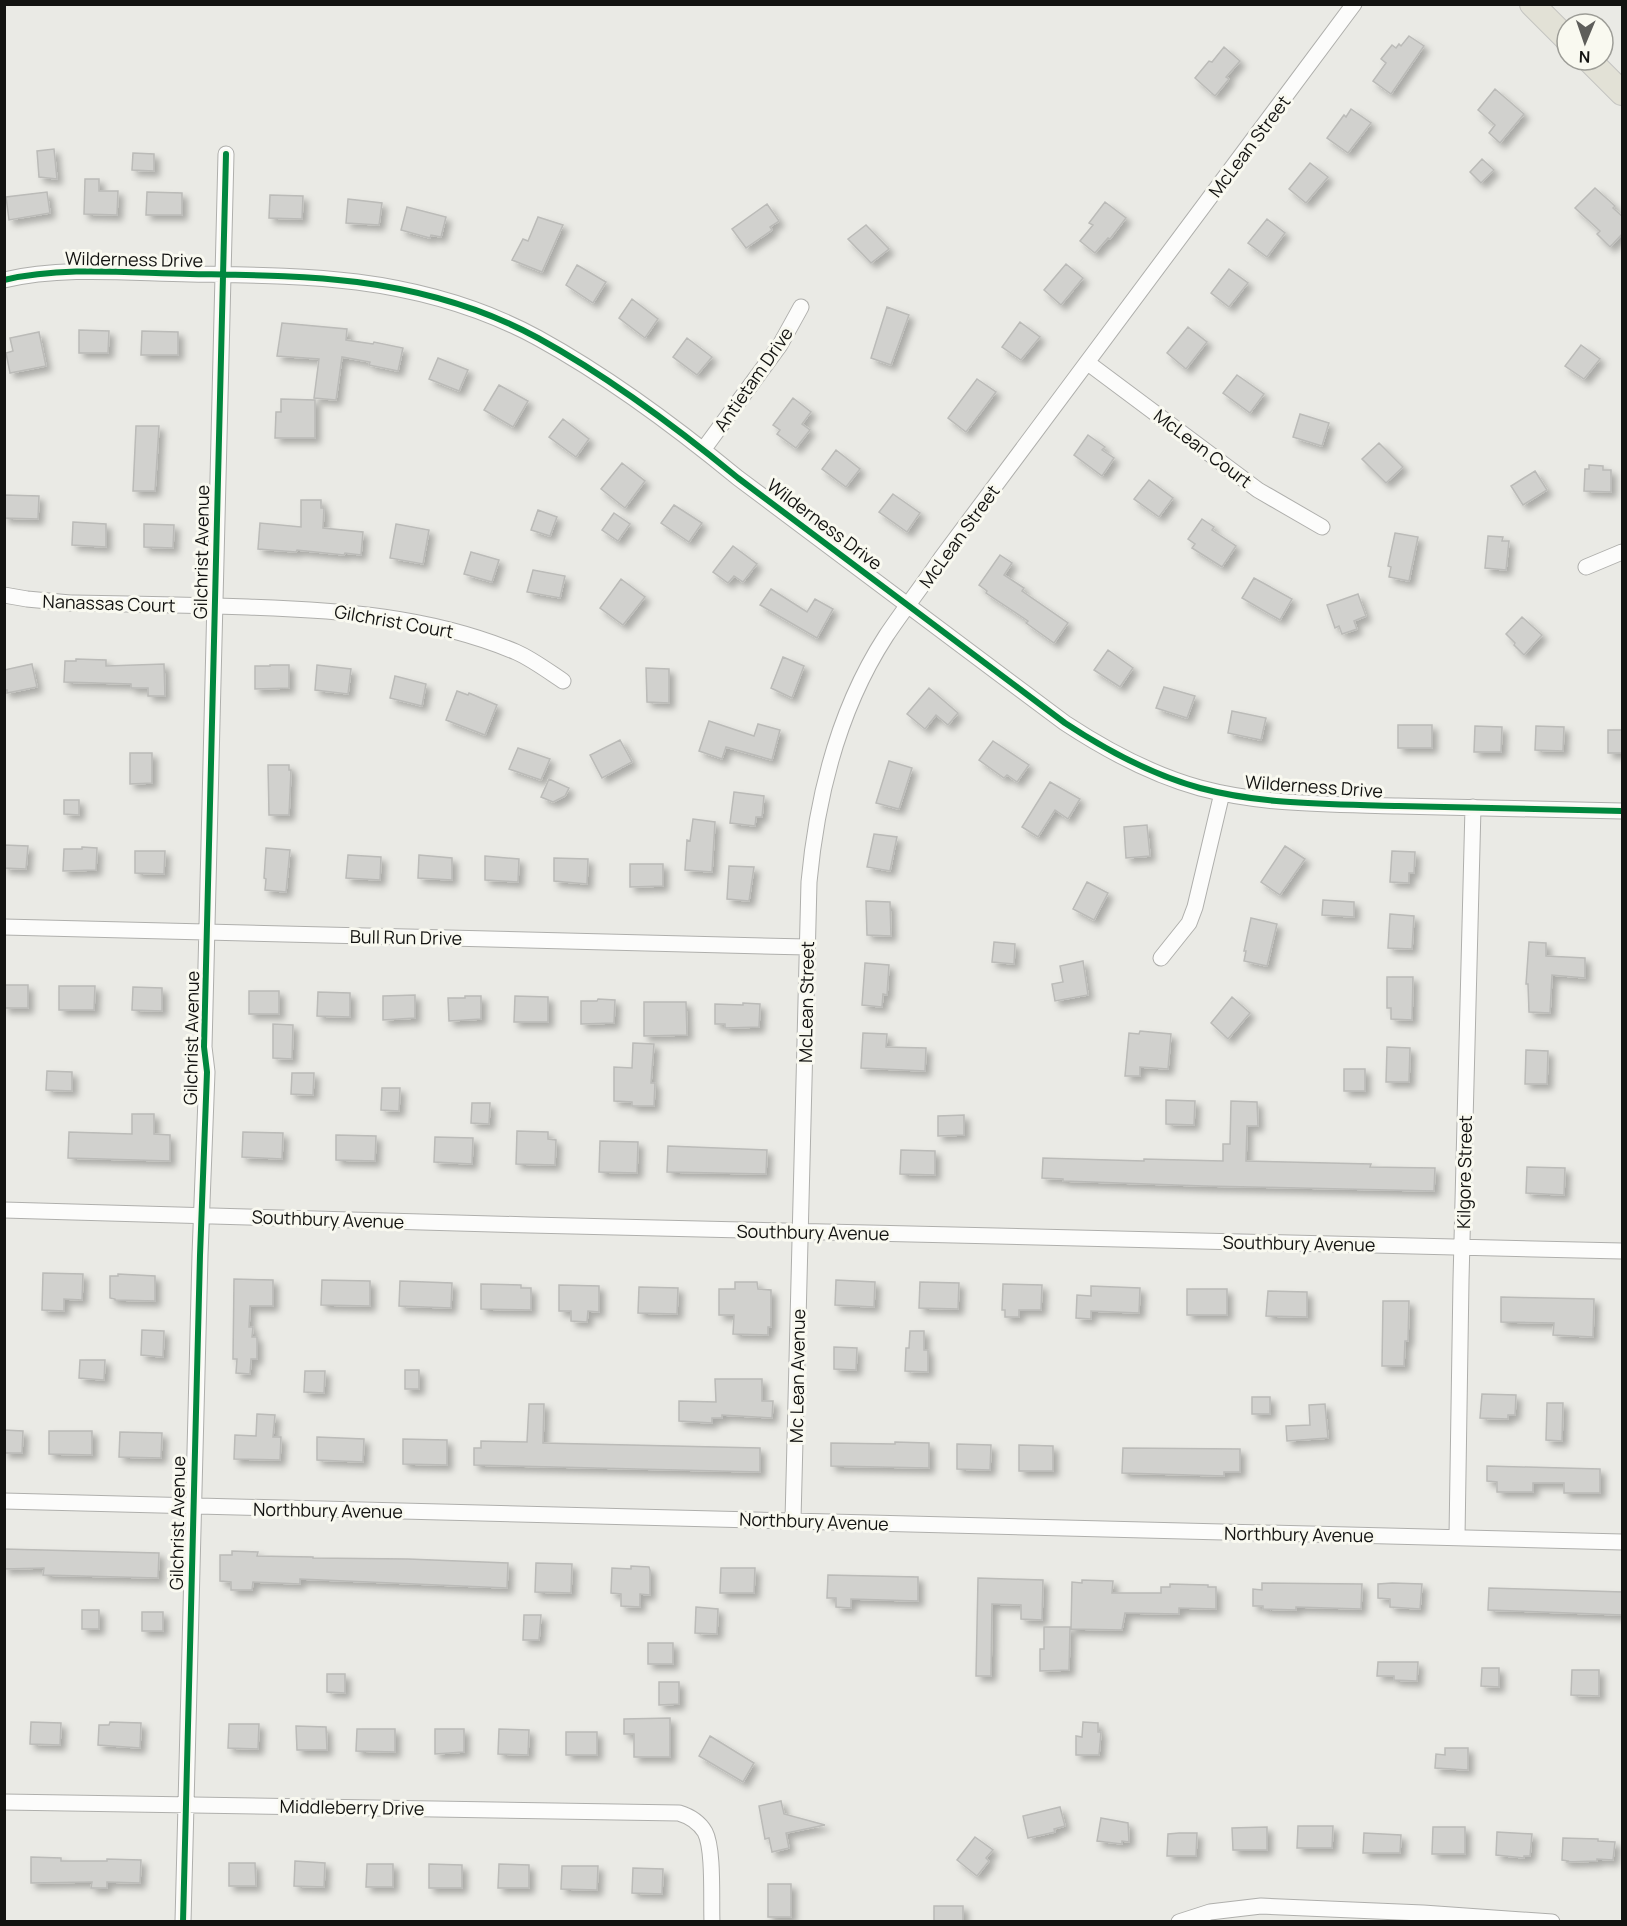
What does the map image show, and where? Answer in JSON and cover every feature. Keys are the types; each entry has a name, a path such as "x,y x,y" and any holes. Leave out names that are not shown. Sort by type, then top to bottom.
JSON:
{"main road":[{"path":"1532,4 1555,27"},
{"path":"1601,72 1623,93"}],"street":[{"name":"McLean Street","path":"800,1232 807,947 813,842 820,799 843,721 874,657 908,605 1354,4"},
{"name":"Gilchrist Avenue","path":"183,1922 201,1216 207,1072 204,1047 226,154"},
{"name":"Wilderness Drive","path":"4,280 50,273 296,277 357,282 400,289 443,300 494,318 537,337 578,362 686,436 908,605 1090,739 1161,774 1198,788 1249,799 1306,803 1623,811"},
{"name":"Antietam Drive","path":"703,450 780,345 801,307"},
{"name":"McLean Court","path":"1088,363 1258,490 1322,527"},
{"path":"1586,567 1623,552"},
{"name":"Nanassas Court","path":"4,594 27,599 70,603 215,606"},
{"name":"Gilchrist Court","path":"215,606 328,610 389,617 445,628 518,653 563,681"},
{"path":"1161,958 1189,923 1195,907 1222,793"},
{"name":"Kilgore Street","path":"1457,1537 1473,807"},
{"name":"Bull Run Drive","path":"4,927 807,947"},
{"name":"Southbury Avenue","path":"4,1210 800,1232 1623,1251"},
{"name":"Mc Lean Avenue","path":"793,1520 800,1232"},
{"name":"Northbury Avenue","path":"4,1501 1623,1542"},
{"name":"Middleberry Drive","path":"4,1802 678,1813 688,1816 697,1823 707,1836 712,1922"},
{"path":"1179,1922 1210,1912 1261,1906 1423,1913 1552,1922"}],"building":[{"path":"1409,36 1424,46 1391,94 1373,81 1386,63 1381,59 1392,45 1396,48 1399,44 1401,46"},
{"path":"1224,47 1240,61 1226,77 1229,79 1215,96 1195,78"},
{"path":"1495,89 1524,114 1500,143 1489,133 1495,125 1478,110"},
{"path":"1351,109 1371,123 1348,153 1327,138"},
{"path":"54,149 57,179 39,177 37,151"},
{"path":"133,153 154,154 154,171 132,170"},
{"path":"1482,159 1494,170 1481,183 1470,172"},
{"path":"1310,163 1328,177 1306,203 1289,189"},
{"path":"85,179 99,179 99,191 118,191 117,215 84,214"},
{"path":"1595,188 1615,206 1613,208 1623,217 1623,233 1610,247 1597,234 1600,231 1575,208"},
{"path":"47,192 50,213 9,220 6,197"},
{"path":"147,192 182,193 182,215 146,215"},
{"path":"270,195 303,196 302,219 269,218"},
{"path":"348,199 382,203 379,225 346,223"},
{"path":"1105,202 1126,218 1110,239 1108,238 1095,253 1080,241 1093,225 1089,223"},
{"path":"767,204 779,221 770,227 772,230 746,248 732,229"},
{"path":"407,207 446,217 441,237 431,235 430,238 401,230"},
{"path":"538,217 563,225 542,272 512,260 523,239 528,241"},
{"path":"1267,219 1285,233 1267,257 1248,243"},
{"path":"866,225 889,249 871,263 848,239"},
{"path":"1066,264 1083,278 1061,305 1044,290"},
{"path":"577,265 606,282 593,303 566,285"},
{"path":"1229,269 1248,283 1229,307 1211,293"},
{"path":"632,299 658,319 645,338 619,318"},
{"path":"887,307 909,315 891,365 871,358"},
{"path":"1020,322 1040,337 1021,360 1002,347"},
{"path":"282,323 347,329 346,340 373,344 374,342 403,348 398,371 369,365 370,362 342,357 336,400 314,398 319,359 277,356"},
{"path":"1188,327 1207,342 1186,369 1167,353"},
{"path":"79,330 109,331 108,353 79,353"},
{"path":"142,331 178,332 178,355 141,355"},
{"path":"39,332 46,366 10,373 6,353 13,351 10,338"},
{"path":"687,338 712,357 697,375 673,357"},
{"path":"1581,345 1600,359 1584,379 1565,366"},
{"path":"438,358 468,370 459,391 429,379"},
{"path":"1237,375 1264,394 1250,413 1223,393"},
{"path":"977,379 996,392 966,432 948,418"},
{"path":"499,385 528,401 513,427 484,410"},
{"path":"793,398 811,412 802,424 810,430 796,448 777,434 780,430 773,425"},
{"path":"281,399 315,400 315,438 275,438 276,412 281,412"},
{"path":"1300,414 1329,423 1322,446 1293,437"},
{"path":"563,419 589,439 576,457 549,437"},
{"path":"136,426 159,426 155,491 133,491"},
{"path":"1088,435 1105,447 1102,450 1114,458 1102,476 1074,455"},
{"path":"1379,443 1403,467 1386,483 1362,459"},
{"path":"836,450 860,469 846,487 822,469"},
{"path":"622,463 645,481 625,508 601,489"},
{"path":"1589,465 1603,466 1603,470 1611,470 1611,492 1584,491 1585,469 1589,469"},
{"path":"1535,471 1547,490 1523,505 1511,486"},
{"path":"1149,480 1173,498 1159,517 1134,499"},
{"path":"893,494 920,513 907,532 879,512"},
{"path":"4,495 39,496 38,519 4,518"},
{"path":"301,500 321,500 321,508 324,508 323,528 363,532 361,555 258,549 260,523 301,527"},
{"path":"674,505 702,523 689,542 661,523"},
{"path":"538,510 557,517 550,536 531,530"},
{"path":"614,513 630,524 618,541 602,530"},
{"path":"1202,519 1214,527 1212,530 1236,546 1222,567 1192,548 1195,544 1188,539"},
{"path":"73,522 106,524 106,547 72,545"},
{"path":"144,524 174,525 173,548 144,547"},
{"path":"396,524 429,530 423,564 390,558"},
{"path":"1395,533 1418,537 1409,581 1389,577 1391,567 1388,566"},
{"path":"1488,536 1503,537 1502,541 1509,541 1506,570 1485,568"},
{"path":"733,546 757,564 743,582 734,576 728,583 713,572"},
{"path":"471,552 499,560 492,582 464,574"},
{"path":"1000,555 1012,563 1004,575 1024,588 1022,591 1068,623 1054,643 1026,623 1028,621 986,593 987,591 979,585"},
{"path":"533,570 565,576 560,598 527,592"},
{"path":"1254,578 1292,599 1280,620 1242,598"},
{"path":"621,579 645,597 623,625 600,608"},
{"path":"771,589 807,612 815,599 833,609 817,638 760,605"},
{"path":"1358,594 1366,616 1354,621 1357,629 1342,634 1339,626 1335,628 1327,605"},
{"path":"1522,617 1542,635 1524,655 1506,634"},
{"path":"1108,650 1133,668 1120,687 1094,670"},
{"path":"783,657 804,666 792,698 771,688"},
{"path":"76,659 106,660 106,666 164,664 165,696 148,696 148,688 131,688 131,684 64,682 65,661 76,661"},
{"path":"32,664 37,687 7,693 7,690 4,690 4,670"},
{"path":"289,665 289,688 255,689 255,666"},
{"path":"317,665 351,669 348,694 315,690"},
{"path":"646,668 669,669 669,703 647,702"},
{"path":"395,676 426,684 422,706 390,698"},
{"path":"1164,687 1195,696 1187,718 1156,708"},
{"path":"929,688 958,713 948,725 936,715 925,729 907,714"},
{"path":"457,691 468,695 469,693 497,705 485,735 446,720"},
{"path":"1232,711 1266,718 1261,740 1228,733"},
{"path":"709,721 754,736 758,724 780,730 772,760 726,747 722,759 699,751"},
{"path":"1398,725 1432,725 1432,748 1398,748"},
{"path":"1475,726 1502,727 1501,752 1474,752"},
{"path":"1536,726 1564,727 1563,751 1535,750"},
{"path":"1608,730 1623,730 1623,753 1608,753"},
{"path":"620,740 632,762 602,778 590,755"},
{"path":"993,741 1029,765 1017,782 1007,775 1004,778 979,760"},
{"path":"518,748 550,759 541,780 509,769"},
{"path":"130,753 152,753 152,783 130,784"},
{"path":"889,761 912,768 899,809 876,803"},
{"path":"268,765 289,765 289,770 291,770 289,815 269,815"},
{"path":"549,779 569,788 565,796 553,802 541,797"},
{"path":"1050,782 1080,799 1068,819 1055,810 1038,837 1022,827"},
{"path":"734,792 764,796 762,817 756,817 755,826 730,823"},
{"path":"64,800 79,800 79,815 64,814"},
{"path":"693,819 715,822 712,872 685,870 687,840 690,841"},
{"path":"1147,825 1150,856 1126,858 1124,827"},
{"path":"874,834 897,837 890,871 867,867"},
{"path":"4,845 28,846 26,869 4,868"},
{"path":"1285,846 1305,859 1280,895 1261,882"},
{"path":"82,847 97,848 96,870 63,871 64,849 82,849"},
{"path":"266,848 290,850 286,892 265,890"},
{"path":"135,851 165,851 164,874 135,873"},
{"path":"1392,851 1415,852 1414,873 1409,873 1409,883 1390,882"},
{"path":"348,855 381,857 380,880 346,878"},
{"path":"419,855 452,858 452,880 418,878"},
{"path":"485,856 519,859 518,882 485,880"},
{"path":"554,858 588,859 587,884 554,881"},
{"path":"630,864 663,864 663,886 630,887"},
{"path":"729,866 754,867 749,901 727,899"},
{"path":"1087,882 1108,893 1094,920 1073,909"},
{"path":"1323,900 1354,902 1354,917 1322,915"},
{"path":"866,901 890,902 891,936 867,935"},
{"path":"1390,914 1414,916 1412,949 1388,948"},
{"path":"1251,918 1277,924 1267,966 1244,961"},
{"path":"994,942 1015,944 1014,964 992,962"},
{"path":"1529,942 1546,943 1546,956 1585,958 1585,978 1552,975 1550,1013 1529,1012 1528,984 1526,984"},
{"path":"1083,961 1088,995 1055,1001 1052,984 1063,982 1060,966"},
{"path":"865,963 889,965 887,995 883,994 882,1007 862,1005"},
{"path":"1387,977 1413,977 1412,1020 1391,1019 1391,1008 1387,1008"},
{"path":"4,985 28,985 28,1008 4,1008"},
{"path":"59,986 95,986 94,1010 59,1010"},
{"path":"133,987 162,988 162,1011 132,1010"},
{"path":"249,991 279,991 279,1014 249,1014"},
{"path":"318,992 350,993 350,1017 317,1016"},
{"path":"415,995 415,1018 383,1020 383,996"},
{"path":"465,996 481,996 481,1019 449,1021 448,998 465,998"},
{"path":"515,996 548,997 548,1022 514,1022"},
{"path":"1232,997 1250,1013 1228,1039 1211,1023"},
{"path":"598,999 615,1000 614,1023 581,1024 581,1001 597,1001"},
{"path":"644,1002 686,1002 687,1035 644,1036"},
{"path":"743,1003 760,1004 759,1027 725,1028 725,1024 715,1024 715,1004 743,1005"},
{"path":"273,1024 293,1025 292,1059 273,1058"},
{"path":"1140,1031 1171,1034 1168,1069 1140,1067 1140,1076 1125,1076 1129,1033 1139,1034"},
{"path":"863,1033 887,1034 886,1047 926,1048 925,1071 861,1068"},
{"path":"633,1043 654,1044 651,1083 655,1083 654,1106 632,1106 632,1102 614,1101 614,1067 632,1068"},
{"path":"1387,1047 1410,1048 1409,1082 1386,1082"},
{"path":"1526,1050 1548,1051 1547,1084 1525,1084"},
{"path":"1344,1069 1365,1069 1365,1091 1344,1091"},
{"path":"47,1071 72,1072 72,1091 46,1090"},
{"path":"292,1073 314,1073 313,1095 291,1094"},
{"path":"382,1088 400,1088 399,1111 381,1110"},
{"path":"1166,1100 1195,1101 1194,1125 1166,1124"},
{"path":"1231,1101 1257,1102 1258,1126 1247,1126 1246,1161 1435,1168 1434,1191 1204,1186 1063,1181 1063,1179 1042,1178 1043,1158 1223,1161 1223,1144 1230,1144"},
{"path":"472,1103 490,1103 489,1124 471,1123"},
{"path":"132,1114 154,1114 154,1134 170,1135 170,1161 68,1158 69,1132 132,1134"},
{"path":"964,1115 964,1135 938,1136 938,1116"},
{"path":"517,1131 548,1132 548,1139 556,1140 555,1165 516,1164"},
{"path":"243,1132 283,1133 282,1159 242,1157"},
{"path":"336,1135 376,1136 375,1161 336,1160"},
{"path":"435,1137 473,1138 472,1164 434,1162"},
{"path":"600,1141 638,1142 637,1173 599,1172"},
{"path":"668,1146 767,1150 766,1174 667,1172"},
{"path":"901,1150 935,1151 935,1175 900,1174"},
{"path":"1527,1167 1565,1168 1564,1195 1526,1193"},
{"path":"43,1273 83,1274 82,1300 64,1299 64,1311 42,1310"},
{"path":"118,1274 155,1276 155,1301 110,1298 110,1276 118,1276"},
{"path":"234,1279 273,1280 273,1306 250,1306 249,1327 253,1327 252,1337 257,1337 257,1359 251,1359 250,1374 236,1373 237,1359 233,1359"},
{"path":"322,1280 370,1281 370,1306 321,1305"},
{"path":"836,1280 875,1282 874,1307 835,1305"},
{"path":"400,1281 452,1283 451,1308 399,1306"},
{"path":"735,1282 757,1282 758,1289 771,1290 771,1327 768,1327 768,1335 733,1334 734,1315 719,1315 719,1289 735,1289"},
{"path":"920,1282 959,1283 958,1309 919,1308"},
{"path":"481,1284 521,1285 521,1288 531,1288 531,1310 481,1309"},
{"path":"1003,1284 1042,1285 1041,1310 1019,1310 1019,1317 1005,1317 1005,1310 1002,1310"},
{"path":"559,1285 599,1286 599,1312 588,1311 587,1322 571,1321 571,1311 559,1311"},
{"path":"1091,1286 1140,1288 1139,1313 1091,1311 1091,1319 1076,1318 1077,1295 1091,1296"},
{"path":"639,1287 678,1288 677,1314 638,1313"},
{"path":"1187,1289 1227,1289 1227,1315 1187,1315"},
{"path":"1268,1291 1307,1292 1307,1317 1266,1316"},
{"path":"1501,1297 1594,1299 1593,1337 1553,1335 1554,1323 1501,1322"},
{"path":"1383,1301 1409,1301 1408,1341 1405,1341 1404,1366 1382,1366"},
{"path":"142,1330 164,1331 163,1357 141,1355"},
{"path":"910,1331 924,1331 924,1350 928,1350 928,1372 905,1371 906,1348 909,1348"},
{"path":"834,1347 857,1348 856,1370 834,1369"},
{"path":"80,1360 105,1360 104,1380 79,1378"},
{"path":"405,1370 419,1370 419,1389 405,1389"},
{"path":"305,1371 325,1371 324,1393 304,1392"},
{"path":"715,1379 762,1379 762,1401 773,1401 772,1418 722,1415 722,1418 712,1418 712,1423 679,1421 679,1401 716,1402"},
{"path":"1482,1394 1516,1395 1515,1415 1508,1415 1508,1419 1480,1418"},
{"path":"1252,1397 1270,1397 1270,1414 1252,1414"},
{"path":"1547,1403 1563,1403 1562,1441 1546,1440"},
{"path":"529,1404 544,1404 543,1443 760,1448 760,1472 474,1465 474,1448 481,1448 481,1441 527,1442"},
{"path":"1325,1404 1328,1438 1287,1441 1286,1426 1310,1425 1309,1405"},
{"path":"257,1414 275,1415 273,1437 281,1437 280,1460 234,1459 235,1435 256,1436"},
{"path":"4,1430 23,1431 22,1453 4,1453"},
{"path":"49,1431 92,1431 92,1455 49,1454"},
{"path":"120,1432 162,1433 161,1458 119,1457"},
{"path":"317,1437 364,1439 363,1462 317,1460"},
{"path":"403,1439 447,1440 447,1465 403,1464"},
{"path":"895,1442 929,1443 929,1468 831,1466 831,1443 895,1444"},
{"path":"957,1444 991,1445 990,1470 957,1469"},
{"path":"1019,1445 1053,1446 1053,1471 1019,1471"},
{"path":"1123,1448 1240,1449 1240,1472 1224,1472 1224,1476 1122,1473"},
{"path":"1487,1466 1600,1469 1600,1493 1564,1493 1564,1483 1533,1483 1533,1492 1497,1492 1497,1482 1487,1481"},
{"path":"4,1549 159,1553 158,1578 43,1575 44,1568 4,1569"},
{"path":"232,1551 258,1552 257,1556 508,1563 507,1588 300,1579 300,1584 253,1582 252,1590 231,1590 231,1582 220,1581 220,1555 232,1555"},
{"path":"536,1563 572,1564 571,1593 535,1592"},
{"path":"631,1566 649,1567 650,1570 650,1595 640,1594 640,1607 621,1606 621,1594 611,1593 612,1568 631,1569"},
{"path":"721,1568 755,1568 754,1593 720,1593"},
{"path":"828,1575 918,1577 918,1601 851,1599 851,1608 836,1607 836,1598 827,1598"},
{"path":"978,1578 1043,1580 1042,1620 1021,1619 1021,1605 992,1604 991,1676 976,1676"},
{"path":"1082,1580 1113,1581 1112,1593 1161,1593 1161,1587 1170,1587 1170,1584 1208,1585 1208,1587 1216,1587 1216,1609 1179,1608 1179,1614 1125,1613 1122,1630 1071,1629 1072,1582 1082,1583"},
{"path":"1262,1583 1362,1584 1361,1609 1296,1607 1296,1610 1263,1609 1263,1606 1253,1606 1253,1589 1262,1590"},
{"path":"1378,1584 1422,1584 1420,1609 1390,1607 1390,1599 1378,1598"},
{"path":"1489,1588 1623,1592 1623,1615 1488,1610"},
{"path":"696,1607 718,1609 717,1634 695,1633"},
{"path":"82,1610 99,1610 99,1629 82,1629"},
{"path":"142,1612 163,1612 163,1631 142,1631"},
{"path":"524,1615 541,1615 539,1640 523,1640"},
{"path":"1044,1627 1070,1627 1069,1670 1040,1671 1040,1649 1044,1649"},
{"path":"648,1643 673,1643 673,1664 648,1664"},
{"path":"1378,1662 1418,1662 1417,1681 1394,1680 1394,1676 1377,1676"},
{"path":"1482,1668 1499,1668 1499,1687 1481,1686"},
{"path":"1572,1670 1599,1670 1599,1696 1571,1695"},
{"path":"327,1674 345,1674 345,1693 327,1692"},
{"path":"659,1682 679,1682 679,1704 659,1705"},
{"path":"670,1718 670,1757 634,1757 634,1734 624,1734 624,1719"},
{"path":"31,1722 61,1723 60,1745 30,1744"},
{"path":"110,1722 141,1723 140,1748 98,1745 99,1725 109,1725"},
{"path":"1083,1722 1098,1723 1098,1732 1101,1732 1099,1755 1076,1755 1076,1736 1082,1737"},
{"path":"229,1724 259,1724 258,1749 228,1748"},
{"path":"296,1726 326,1727 327,1750 297,1750"},
{"path":"357,1729 395,1729 395,1752 356,1751"},
{"path":"435,1729 464,1729 464,1752 435,1754"},
{"path":"499,1729 529,1730 528,1755 498,1754"},
{"path":"566,1732 597,1732 597,1755 566,1755"},
{"path":"710,1736 754,1763 743,1782 699,1756"},
{"path":"1445,1748 1468,1748 1468,1770 1435,1768 1436,1754 1445,1755"},
{"path":"781,1801 784,1814 825,1825 786,1833 789,1848 772,1852 769,1838 765,1839 759,1806"},
{"path":"1060,1807 1065,1826 1054,1829 1055,1832 1028,1838 1023,1816"},
{"path":"1101,1818 1128,1823 1129,1842 1122,1841 1122,1844 1097,1841"},
{"path":"1298,1826 1333,1826 1332,1848 1297,1848"},
{"path":"1267,1827 1267,1850 1233,1850 1232,1828"},
{"path":"1433,1827 1465,1827 1465,1854 1432,1854"},
{"path":"1497,1832 1532,1834 1530,1856 1524,1856 1524,1858 1496,1855"},
{"path":"1197,1833 1196,1856 1167,1856 1168,1834"},
{"path":"1364,1833 1401,1835 1400,1853 1363,1853"},
{"path":"975,1837 993,1850 986,1858 989,1861 977,1876 957,1860"},
{"path":"1563,1838 1615,1842 1613,1860 1567,1862 1562,1860"},
{"path":"31,1857 61,1858 61,1861 141,1860 140,1883 107,1882 107,1888 91,1888 92,1882 31,1883"},
{"path":"295,1861 325,1863 324,1887 294,1886"},
{"path":"229,1863 255,1863 256,1886 229,1886"},
{"path":"367,1864 393,1864 393,1887 366,1887"},
{"path":"429,1864 462,1865 462,1888 429,1888"},
{"path":"499,1864 529,1865 529,1888 498,1888"},
{"path":"562,1866 598,1866 597,1890 561,1889"},
{"path":"633,1868 663,1869 662,1894 632,1893"},
{"path":"768,1884 791,1884 791,1917 768,1917"},
{"path":"934,1906 963,1906 963,1922 934,1922"}],"cycle path":[{"path":"183,1922 200,1255 207,1072 204,1047 226,154"},
{"path":"4,280 50,273 97,271 315,278 380,285 427,295 473,309 538,338 616,386 691,440 738,478 1065,723 1113,752 1147,769 1200,788 1272,801 1346,805 1622,811"}]}
